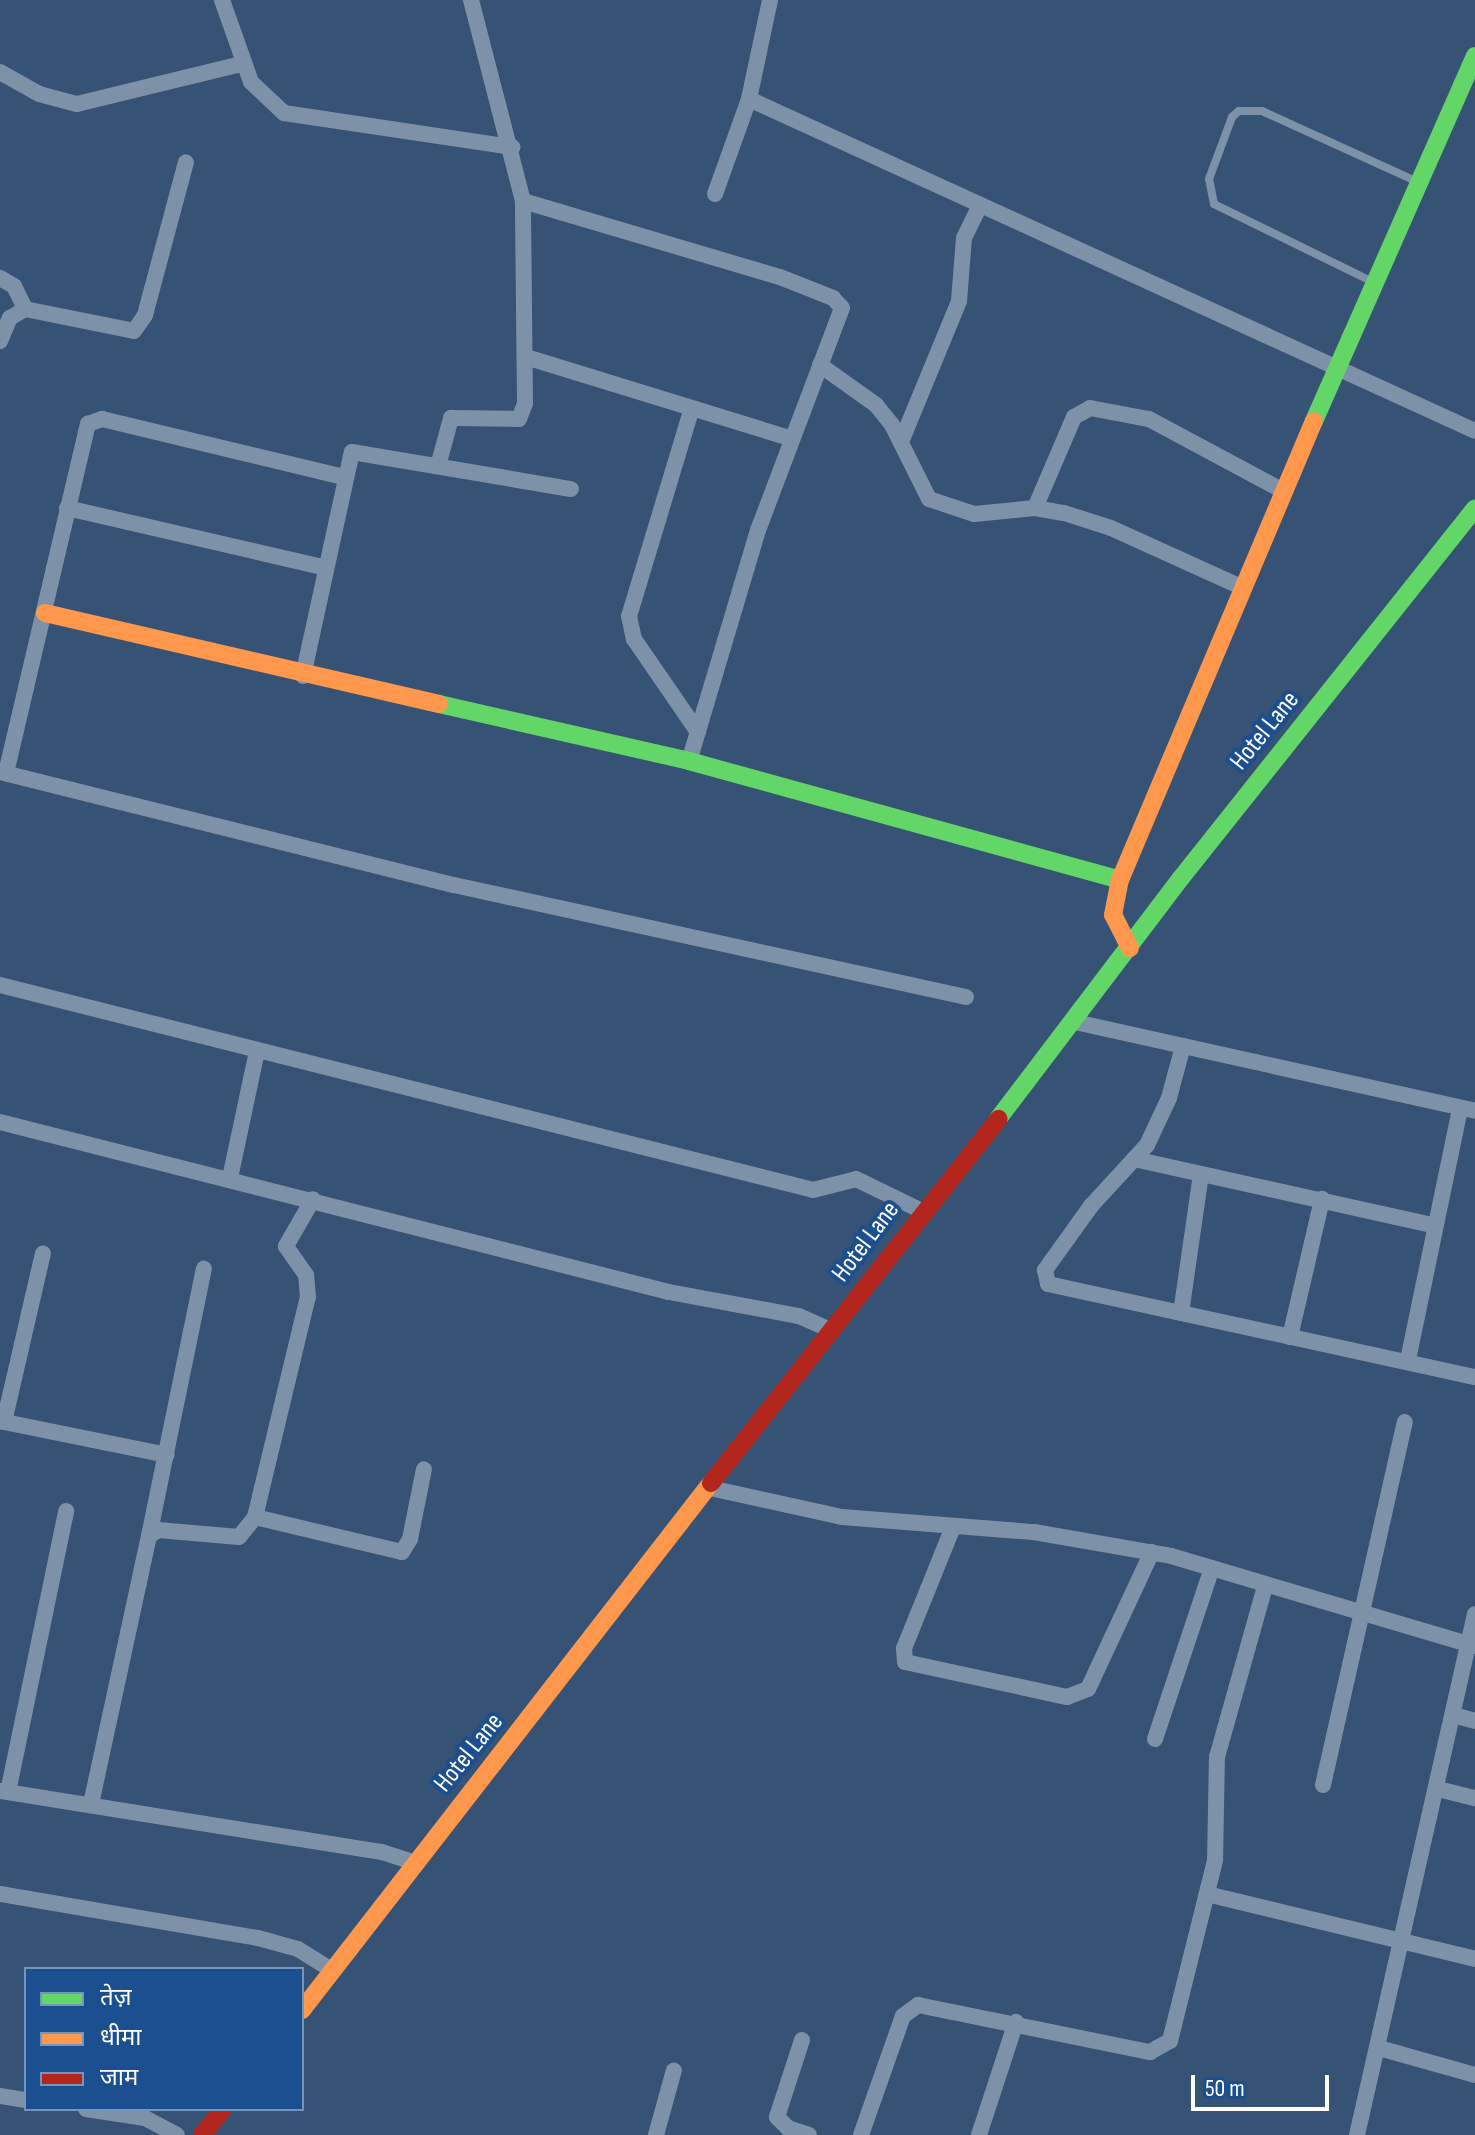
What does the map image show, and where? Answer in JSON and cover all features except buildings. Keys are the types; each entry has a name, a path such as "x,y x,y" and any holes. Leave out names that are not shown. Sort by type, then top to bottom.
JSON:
{"street":[{"path":"222,0 241,64 267,103 284,113 512,147"},
{"path":"438,466 451,418 519,419 525,403 523,201 512,147 471,0"},
{"path":"715,194 749,99 770,0"},
{"path":"1123,937 1113,903 1120,880 1241,587 1475,56"},
{"path":"0,72 39,94 77,104 241,64"},
{"path":"749,99 979,207 1475,431"},
{"path":"0,341 10,318 25,309 134,331 145,315 186,162"},
{"path":"523,201 685,246 833,298 842,308 840,320 790,438 689,761"},
{"path":"901,442 959,301 964,238 979,207"},
{"path":"0,278 14,286 25,309"},
{"path":"526,357 691,411 790,438"},
{"path":"820,365 876,405 901,442 919,487 940,504 974,514 1035,508 1111,528 1241,587"},
{"path":"1035,508 1074,417 1090,408 1149,419 1283,491"},
{"path":"691,411 629,616 634,639 698,732"},
{"path":"344,477 102,419 82,433 45,613 3,772 394,871 966,997"},
{"path":"303,676 344,477 352,452 571,489"},
{"path":"67,508 326,568"},
{"name":"Hotel Lane","path":"304,2006 323,1964 397,1857 710,1488 819,1324 922,1211 1075,1022 1123,937 1475,509"},
{"path":"45,613 303,676 689,761 1120,880"},
{"path":"0,985 817,1191 856,1179 922,1211"},
{"path":"1075,1022 1468,1109 1435,1226 1408,1360"},
{"path":"1183,1046 1162,1118 1134,1159 1091,1206 1044,1278 1056,1287 1408,1360 1475,1377"},
{"path":"230,1178 257,1051"},
{"path":"0,1122 313,1199 669,1292 819,1324"},
{"path":"1134,1159 1435,1226"},
{"path":"1181,1313 1201,1174"},
{"path":"149,1536 158,1530 239,1537 255,1517 308,1297 306,1275 286,1246 313,1199"},
{"path":"1290,1337 1322,1199"},
{"path":"43,1253 2,1421 167,1455"},
{"path":"91,1804 204,1269"},
{"path":"1323,1785 1405,1422"},
{"path":"255,1517 402,1552 410,1539 424,1469"},
{"path":"710,1488 842,1517 1034,1532 1152,1552 1472,1646"},
{"path":"66,1511 4,1791 397,1857"},
{"path":"953,1527 904,1648 905,1662 1067,1697 1088,1689 1152,1552"},
{"path":"1155,1739 1212,1568"},
{"path":"861,2135 908,2010 931,2004 1150,2052 1170,2041 1219,1838 1217,1757 1265,1586"},
{"path":"1357,2135 1453,1715 1472,1646 1475,1614"},
{"path":"1453,1715 1475,1721"},
{"path":"1438,1789 1475,1798"},
{"path":"0,1894 258,1938 323,1964"},
{"path":"1207,1894 1404,1938 1475,1959"},
{"path":"979,2135 1016,2022"},
{"path":"802,2040 777,2117 788,2128 809,2135"},
{"path":"1379,2048 1475,2075"},
{"path":"656,2135 674,2070"},
{"path":"0,2096 24,2100"},
{"path":"95,2111 157,2124 177,2135"},
{"path":"202,2135 221,2111"}],"lane":[{"path":"1374,283 1214,204 1209,179 1232,117 1239,111 1262,111 1419,182"}],"traffic: fast":[{"path":"1314,421 1475,56"},
{"path":"998,1119 1181,878 1475,509"},
{"path":"439,704 689,761 1120,880"}],"traffic: slow":[{"path":"1130,948 1113,915 1120,880 1314,421"},
{"path":"45,613 439,704"},
{"path":"304,2007 711,1483"}],"traffic: jam":[{"path":"711,1483 998,1119"},
{"path":"202,2135 221,2111"}]}
